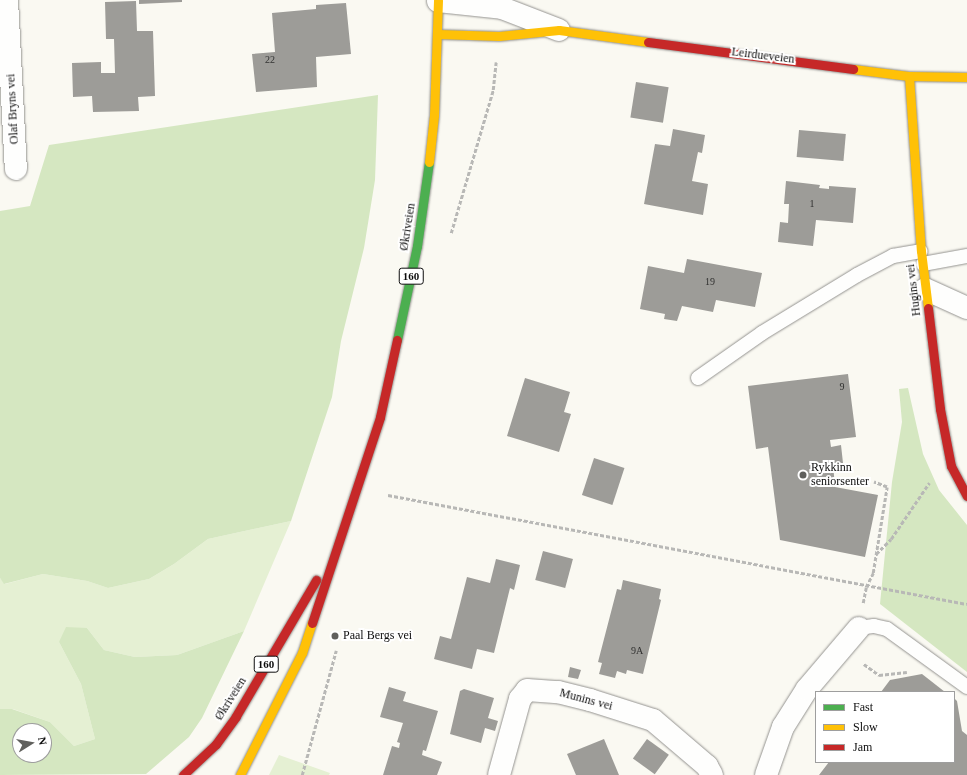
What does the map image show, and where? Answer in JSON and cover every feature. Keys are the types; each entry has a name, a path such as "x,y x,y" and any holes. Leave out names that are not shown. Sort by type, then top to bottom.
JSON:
{"main road":[{"name":"Økriveien","path":"240,775 302,653 380,417 417,246 433,123 438,34 438,0"},
{"name":"Leirdueveien","path":"438,34 499,36 559,30 909,76 967,77"},
{"name":"Hugins vei","path":"909,76 922,257 945,441 951,466 967,496"},
{"name":"Økriveien","path":"183,775 216,744 236,716 337,544"}],"street":[{"name":"Olaf Bryns vei","path":"8,0 16,169"},
{"name":"Leirdueveien","path":"438,0 502,8 559,30"},
{"path":"926,289 967,308"},
{"path":"766,775 783,727 807,689 859,628"},
{"name":"Munins vei","path":"499,775 520,699 527,690 558,692 590,700 653,720 707,766 712,775"}],"lane":[{"path":"698,378 762,333 856,275 893,256 967,256"},
{"path":"859,628 874,626 887,629 967,687"}],"path":[{"path":"451,233 493,90 499,36"},
{"path":"876,554 891,538 919,500 930,477"},
{"path":"866,587 872,572 876,554 888,487 874,482"},
{"path":"388,495 866,587 967,604"},
{"path":"302,775 336,651"},
{"path":"862,663 879,675 942,668"}],"green space":[{"path":"378,95 375,180 364,248 341,341 332,397 291,521 208,539 174,564 149,579 108,588 87,581 43,574 4,584 0,578 0,211 30,206 49,145"},
{"path":"908,388 923,454 939,490 967,525 967,672 880,604 892,482 902,422 899,389"},
{"path":"291,521 244,631 177,655 135,657 104,650 87,628 59,642 81,684 95,739 74,746 50,722 13,709 0,709 0,578 5,584 43,574 87,581 108,588 149,579 174,564 208,539"},
{"path":"66,627 87,628 104,650 135,657 177,655 244,631 202,718 189,737 146,774 0,775 0,709 12,709 51,723 12,723 12,763 52,763 52,724 74,746 95,739 81,684 59,642"},
{"path":"279,755 330,773 329,775 269,775"}],"building":[{"path":"139,0 182,0 182,2 139,4"},
{"path":"136,1 137,31 153,31 155,96 138,97 139,111 93,112 92,96 73,97 72,63 101,62 101,73 115,73 114,39 106,39 105,2"},
{"path":"346,3 351,54 316,57 317,87 256,92 252,54 275,52 272,13 316,9 316,5"},
{"path":"636,82 669,87 663,123 630,118"},
{"path":"673,129 705,135 702,153 698,152 692,181 708,184 703,215 644,204 655,144 670,146"},
{"path":"799,130 846,134 843,161 797,157"},
{"path":"786,181 820,185 819,188 829,189 829,186 856,188 853,223 816,220 813,246 778,242 780,222 788,223 789,204 784,204"},
{"path":"687,259 762,273 755,307 716,300 713,312 682,306 677,321 664,319 665,314 640,309 648,266 684,273"},
{"name":"Rykkinn seniorsenter","path":"848,374 856,437 830,440 831,447 841,445 843,463 833,464 835,487 878,495 865,557 780,540 768,447 756,449 748,386"},
{"path":"525,378 570,392 564,412 571,414 559,452 507,436"},
{"path":"594,458 624,468 612,505 582,495"},
{"path":"543,551 573,559 565,588 535,580"},
{"path":"496,559 520,565 514,590 510,588 494,653 477,649 472,669 434,659 440,636 451,639 467,577 490,583"},
{"path":"623,580 661,589 659,599 661,600 643,674 627,670 626,674 617,671 615,678 599,674 602,663 598,662 617,589 621,590"},
{"path":"570,667 581,670 578,679 568,677"},
{"path":"922,674 944,691 882,691 890,680"},
{"path":"389,687 406,692 403,701 438,711 426,751 423,750 422,755 442,762 437,775 383,775 392,746 399,748 400,743 397,742 403,723 380,717"},
{"path":"464,689 494,698 488,718 498,721 495,731 485,728 481,743 450,734 460,691"},
{"path":"955,699 957,701 962,731 967,735 967,775 819,775 828,763 955,763"},
{"path":"604,739 619,775 576,775 567,754"},
{"path":"647,739 669,755 655,774 633,758"}],"traffic: fast":[{"path":"397,340 417,246 429,162"}],"traffic: slow":[{"path":"429,162 434,115 438,0"},
{"path":"438,34 499,36 559,30 648,42"},
{"path":"853,69 909,76 967,77"},
{"path":"909,76 921,251 928,308"},
{"path":"240,775 302,653 312,623"}],"traffic: jam":[{"path":"648,42 853,69"},
{"path":"928,308 940,409 951,466 967,496"},
{"path":"312,623 380,417 397,340"},
{"path":"183,775 216,744 236,716 316,580"}],"place":[{"name":"Rykkinn seniorsenter","path":"803,475"},
{"name":"Paal Bergs vei","path":"335,636"}]}
